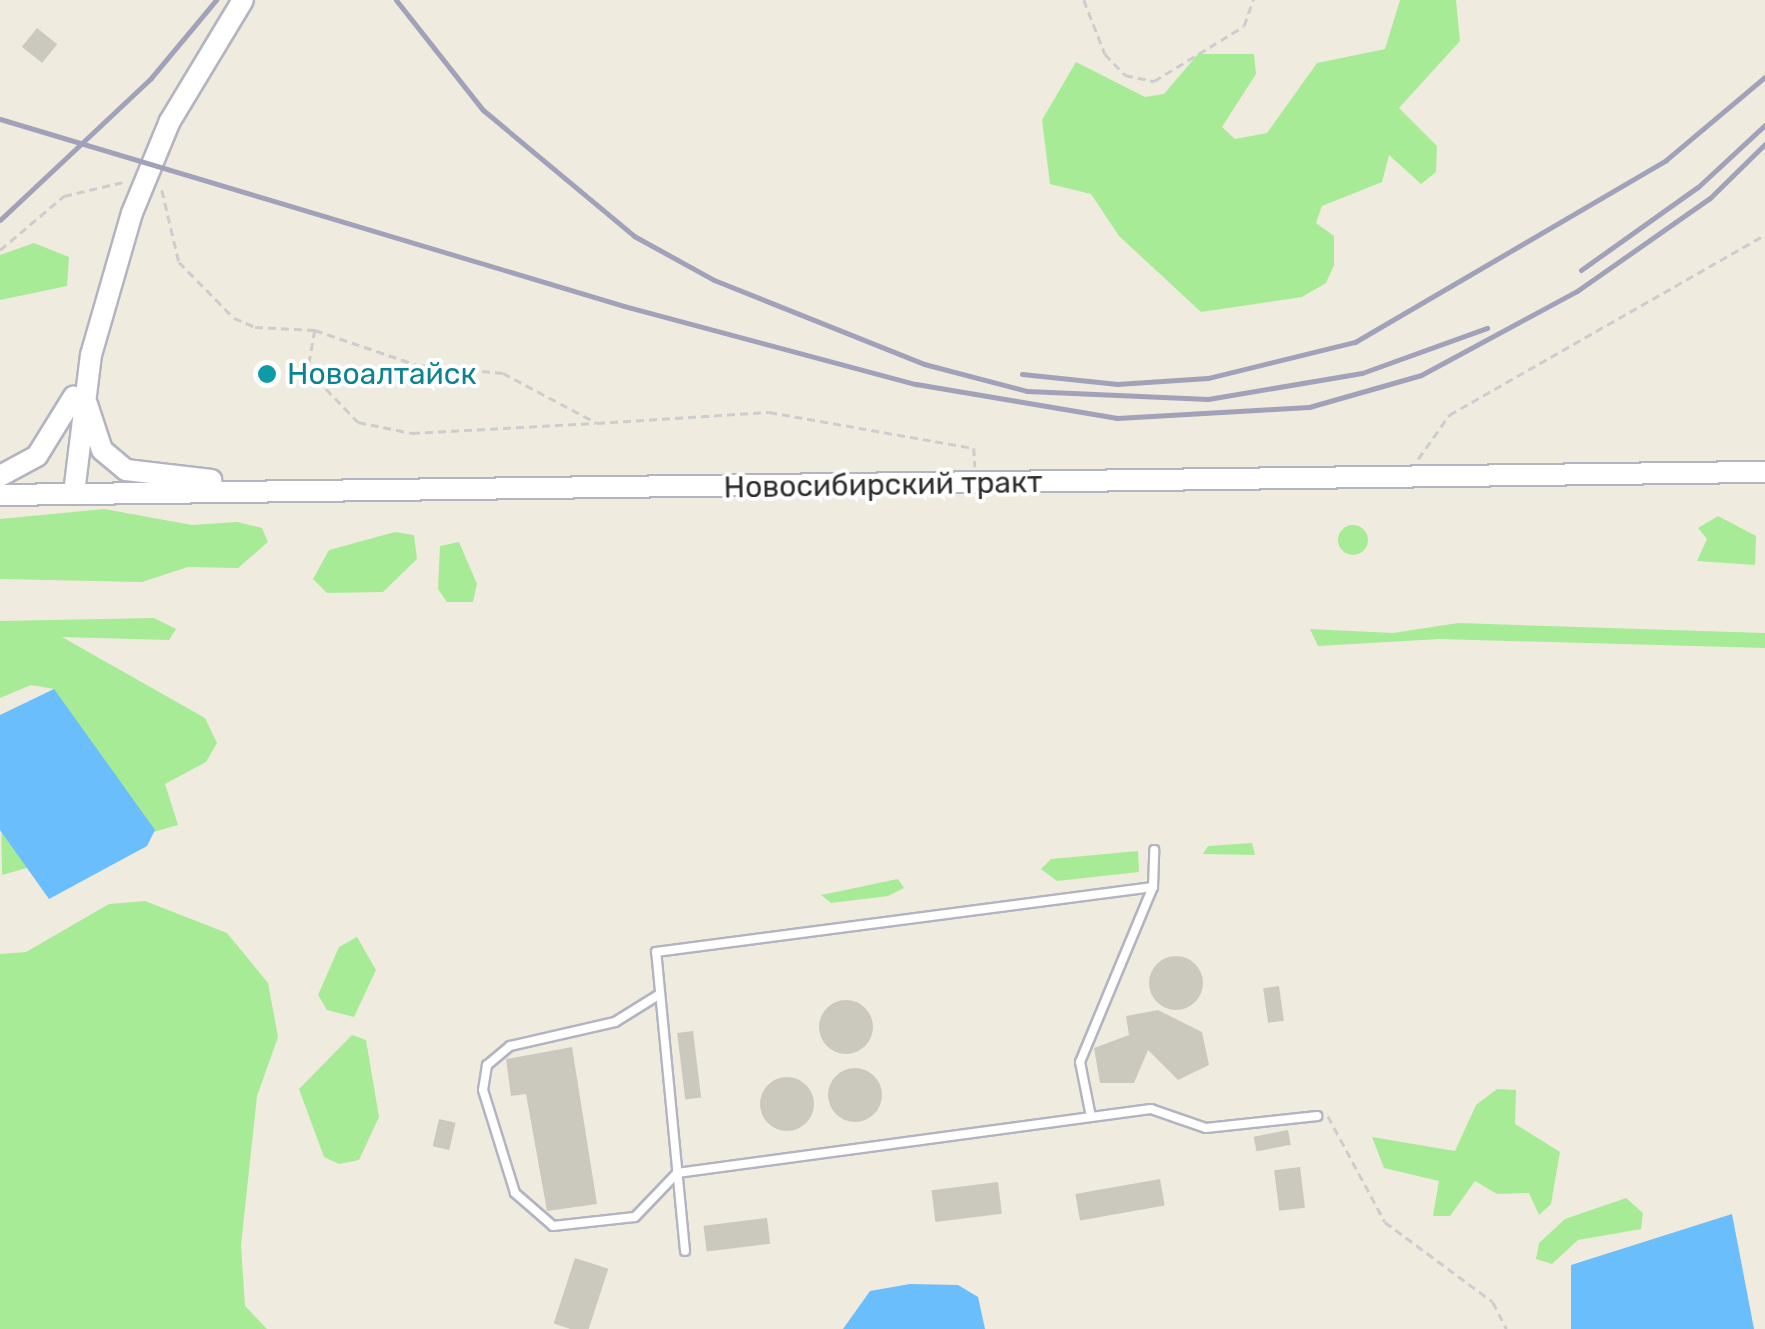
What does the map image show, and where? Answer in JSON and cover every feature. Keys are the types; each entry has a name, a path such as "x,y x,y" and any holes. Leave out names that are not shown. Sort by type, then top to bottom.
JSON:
{"main road":[{"path":"74,493 89,362 146,177 243,0"},
{"path":"0,476 54,437 89,362"},
{"path":"84,387 102,450 139,475 472,492"},
{"name":"Новосибирский тракт","path":"0,494 472,492 1765,472"}],"lane":[{"path":"1091,1117 1080,1062 1153,886 1154,850"},
{"path":"685,1251 656,952 1153,886"},
{"path":"660,994 614,1022 510,1046 487,1064 483,1090 515,1193 553,1226 635,1216 677,1174 1151,1109 1206,1128 1317,1116"}],"path":[{"path":"1083,0 1105,54 1125,75 1154,81 1244,26 1253,0"},
{"path":"0,250 64,196 146,177 159,181 179,262 234,318 315,330 416,365 502,373 597,423"},
{"path":"1406,477 1448,415 1765,235"},
{"path":"315,330 308,370 358,422 412,433 768,412 903,430 974,448 976,482"},
{"path":"1317,1116 1330,1116 1342,1156 1385,1222 1493,1302 1508,1329"}],"green space":[{"path":"1400,0 1456,0 1460,41 1399,108 1437,146 1436,172 1421,184 1389,155 1382,182 1322,206 1316,223 1334,236 1334,265 1326,283 1302,297 1201,312 1119,236 1091,194 1050,184 1042,120 1076,62 1145,97 1164,94 1198,54 1254,54 1256,74 1222,127 1235,139 1267,133 1317,63 1385,49"},
{"path":"34,243 69,257 67,286 0,300 0,255"},
{"path":"104,509 192,525 237,522 262,528 268,542 238,568 188,567 142,582 0,579 0,519"},
{"path":"1718,516 1756,536 1755,565 1697,561 1707,539 1698,528"},
{"path":"1353,525 1367,534 1368,540 1359,554 1353,555 1339,546 1338,540 1347,526"},
{"path":"395,532 414,535 417,559 383,592 327,593 313,579 329,550"},
{"path":"459,542 477,584 473,602 447,602 438,589 440,546"},
{"path":"154,618 176,629 169,640 62,637 205,718 217,743 206,762 165,784 178,825 2,875 0,745 56,713 54,689 31,685 0,698 0,621"},
{"path":"1458,623 1765,633 1765,648 1439,639 1318,646 1310,629 1393,633"},
{"path":"1252,843 1255,855 1203,854 1208,846"},
{"path":"1138,851 1139,872 1057,881 1041,869 1051,859"},
{"path":"898,879 904,888 888,896 831,903 821,895"},
{"path":"145,901 227,933 268,983 278,1037 257,1096 241,1245 245,1306 267,1329 0,1329 0,954 26,952 109,904"},
{"path":"357,937 376,970 354,1017 327,1010 318,995 339,947"},
{"path":"352,1035 366,1040 379,1117 359,1160 339,1164 324,1157 299,1089"},
{"path":"1497,1089 1516,1090 1515,1124 1560,1152 1551,1204 1539,1215 1529,1193 1497,1194 1475,1181 1450,1216 1433,1216 1439,1181 1384,1168 1372,1137 1455,1151 1476,1105"},
{"path":"1626,1198 1643,1213 1641,1229 1578,1240 1552,1264 1536,1259 1539,1243 1565,1219"}],"water":[{"path":"54,689 155,830 147,846 49,899 0,830 0,715"},
{"path":"1732,1214 1754,1329 1571,1329 1571,1265"},
{"path":"910,1284 958,1285 978,1297 985,1329 843,1329 870,1291"}],"building":[{"path":"37,28 57,44 42,63 22,47"},
{"path":"1176,956 1195,964 1203,983 1195,1002 1176,1010 1157,1002 1149,983 1157,964"},
{"path":"1279,986 1284,1021 1268,1023 1263,988"},
{"path":"846,1000 865,1008 873,1027 865,1046 846,1054 827,1046 819,1027 827,1008"},
{"path":"1158,1010 1202,1032 1209,1065 1178,1080 1148,1050 1134,1083 1100,1083 1094,1048 1129,1035 1126,1016"},
{"path":"693,1031 701,1098 685,1099 677,1033"},
{"path":"572,1047 597,1204 547,1211 526,1094 511,1096 506,1059"},
{"path":"855,1068 874,1076 882,1095 874,1114 855,1122 836,1114 828,1095 836,1076"},
{"path":"787,1077 806,1085 814,1104 806,1123 787,1131 768,1123 760,1104 768,1085"},
{"path":"439,1119 456,1123 449,1150 433,1146"},
{"path":"1288,1130 1291,1145 1257,1151 1254,1137"},
{"path":"1300,1167 1305,1208 1279,1211 1274,1170"},
{"path":"1160,1179 1165,1206 1080,1221 1075,1194"},
{"path":"998,1182 1002,1214 935,1222 931,1190"},
{"path":"767,1218 770,1244 707,1252 703,1226"},
{"path":"575,1258 608,1269 589,1329 554,1324"}],"railway":[{"path":"0,220 151,78 216,0"},
{"path":"396,0 483,110 634,236 714,280 924,364 1027,391 1208,399 1362,373 1487,328"},
{"path":"1022,374 1117,384 1208,378 1355,342 1666,160 1765,77"},
{"path":"0,119 624,306 916,384 1117,418 1309,407 1421,375 1577,291 1710,198 1765,144"},
{"path":"1581,270 1698,187 1765,125"}],"place":[{"name":"Новоалтайск","path":"267,374"}]}
